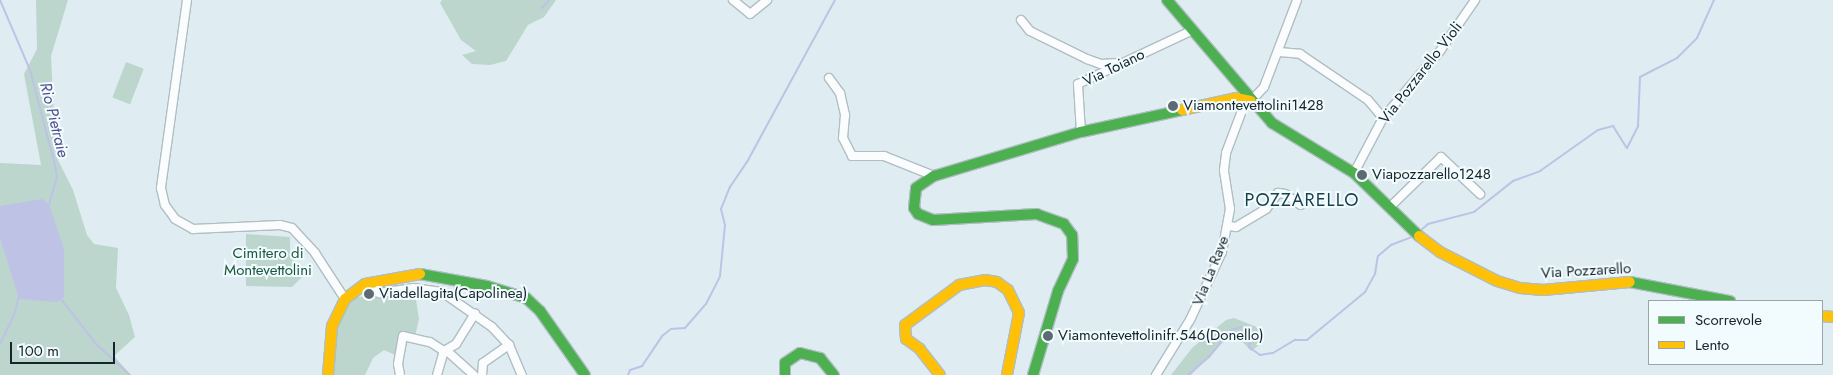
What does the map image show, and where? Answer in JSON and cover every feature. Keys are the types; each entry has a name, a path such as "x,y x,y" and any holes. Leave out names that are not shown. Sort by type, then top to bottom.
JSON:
{"street":[{"path":"187,0 161,188 165,205 174,220 193,229 280,225 292,228 315,253 345,299"},
{"path":"734,0 750,14 767,0"},
{"name":"Via Pozzarello","path":"1167,0 1248,101 1272,123 1354,173 1423,240 1496,281 1520,288 1544,290 1627,282 1725,300"},
{"name":"Via La Rave","path":"1156,375 1177,344 1205,292 1229,226 1226,153 1248,101 1264,87 1280,52 1297,0"},
{"name":"Via Pozzarello Violi","path":"1354,173 1383,118 1440,51 1475,0"},
{"path":"1020,20 1030,31 1087,59 1101,64 1123,63"},
{"name":"Via Toiano","path":"1081,132 1078,84 1191,31"},
{"path":"1280,52 1300,54 1368,100 1383,118"},
{"path":"829,78 840,93 845,115 843,138 852,156 884,156 934,176"},
{"path":"1033,375 1058,290 1074,259 1072,235 1064,224 1037,214 987,215 933,220 924,218 914,208 916,188 934,176 1081,132 1236,98 1248,101"},
{"path":"1390,207 1441,156 1480,194"},
{"path":"1229,226 1236,226 1266,209 1278,193 1285,194 1302,205"},
{"path":"328,375 332,326 345,299 365,284 414,272 515,293 526,298 540,311 585,375"},
{"path":"940,375 920,349 906,339 905,325 959,285 985,280 997,282 1008,290 1019,313 1007,375"},
{"path":"365,284 379,293 412,288 442,292 475,313 509,345 522,375"},
{"path":"438,375 446,351 456,344 475,313"},
{"path":"400,375 398,364 403,336 430,342 446,351 474,375"},
{"path":"482,375 484,363 509,345"},
{"path":"785,375 785,363 800,353 820,358 834,375"}],"green space":[{"path":"36,0 68,0 51,56 56,156 73,190 87,235 94,244 118,248 116,288 129,315 135,337 114,356 131,375 0,375 0,163 41,165 24,74 37,49"},
{"path":"442,0 556,0 544,17 528,25 506,61 490,65 472,64 462,55 476,51 461,40 440,3"},
{"path":"126,62 144,69 130,104 112,97"},
{"name":"Cimitero di Montevettolini","path":"246,234 290,237 290,258 297,264 295,272 302,277 292,287 246,286"},
{"path":"415,293 419,319 415,336 401,333 395,355 384,350 373,358 365,375 333,375 337,323 345,304 355,297"},
{"path":"1234,318 1262,329 1259,345 1251,351 1236,335 1222,343 1191,375 1171,375 1192,348 1226,320"}],"water":[{"path":"42,199 49,204 64,249 64,297 57,302 19,299 0,238 0,206"}],"waterway":[{"name":"Rio Pietraie","path":"0,0 30,70 55,165 57,177 49,205"},
{"path":"542,8 549,0"},
{"path":"628,375 630,370 642,366 662,336 671,329 685,328 706,304 720,276 725,225 721,209 730,187 747,162 835,0"},
{"path":"1420,231 1428,224 1474,212 1513,181 1540,171 1598,130 1613,126 1627,148 1638,126 1640,77 1677,58 1697,38 1714,0"},
{"path":"1188,375 1209,357 1231,330 1242,327 1252,331 1249,347 1260,355 1273,353 1295,340 1307,340 1365,292 1375,274 1378,256 1391,245 1415,236"},
{"path":"0,344 14,315 19,296"},
{"path":"61,299 96,344 130,375"}],"traffic: fast":[{"path":"1167,0 1272,123 1354,173 1419,236"},
{"path":"1033,375 1058,291 1073,259 1072,235 1064,224 1037,214 933,220 918,214 914,208 916,188 934,176 1081,132 1182,110"},
{"path":"420,274 487,286 526,298 540,311 585,375"},
{"path":"1630,282 1725,300"},
{"path":"785,375 785,363 800,353 820,358 834,375"}],"traffic: slow":[{"path":"1182,110 1236,98 1251,101"},
{"path":"1419,236 1440,252 1497,281 1520,288 1543,290 1630,282"},
{"path":"328,375 332,326 345,299 365,284 420,274"},
{"path":"940,375 920,349 906,339 905,325 959,285 985,280 997,282 1008,290 1019,313 1007,375"},
{"path":"1823,316 1833,317"}],"place":[{"name":"Viamontevettolini1428","path":"1173,106"},
{"name":"Viapozzarello1248","path":"1362,175"},
{"name":"Viadellagita(Capolinea)","path":"369,294"},
{"name":"Viamontevettolinifr.546(Donello)","path":"1048,336"}],"district":[{"name":"POZZARELLO","path":"1302,200"}]}
